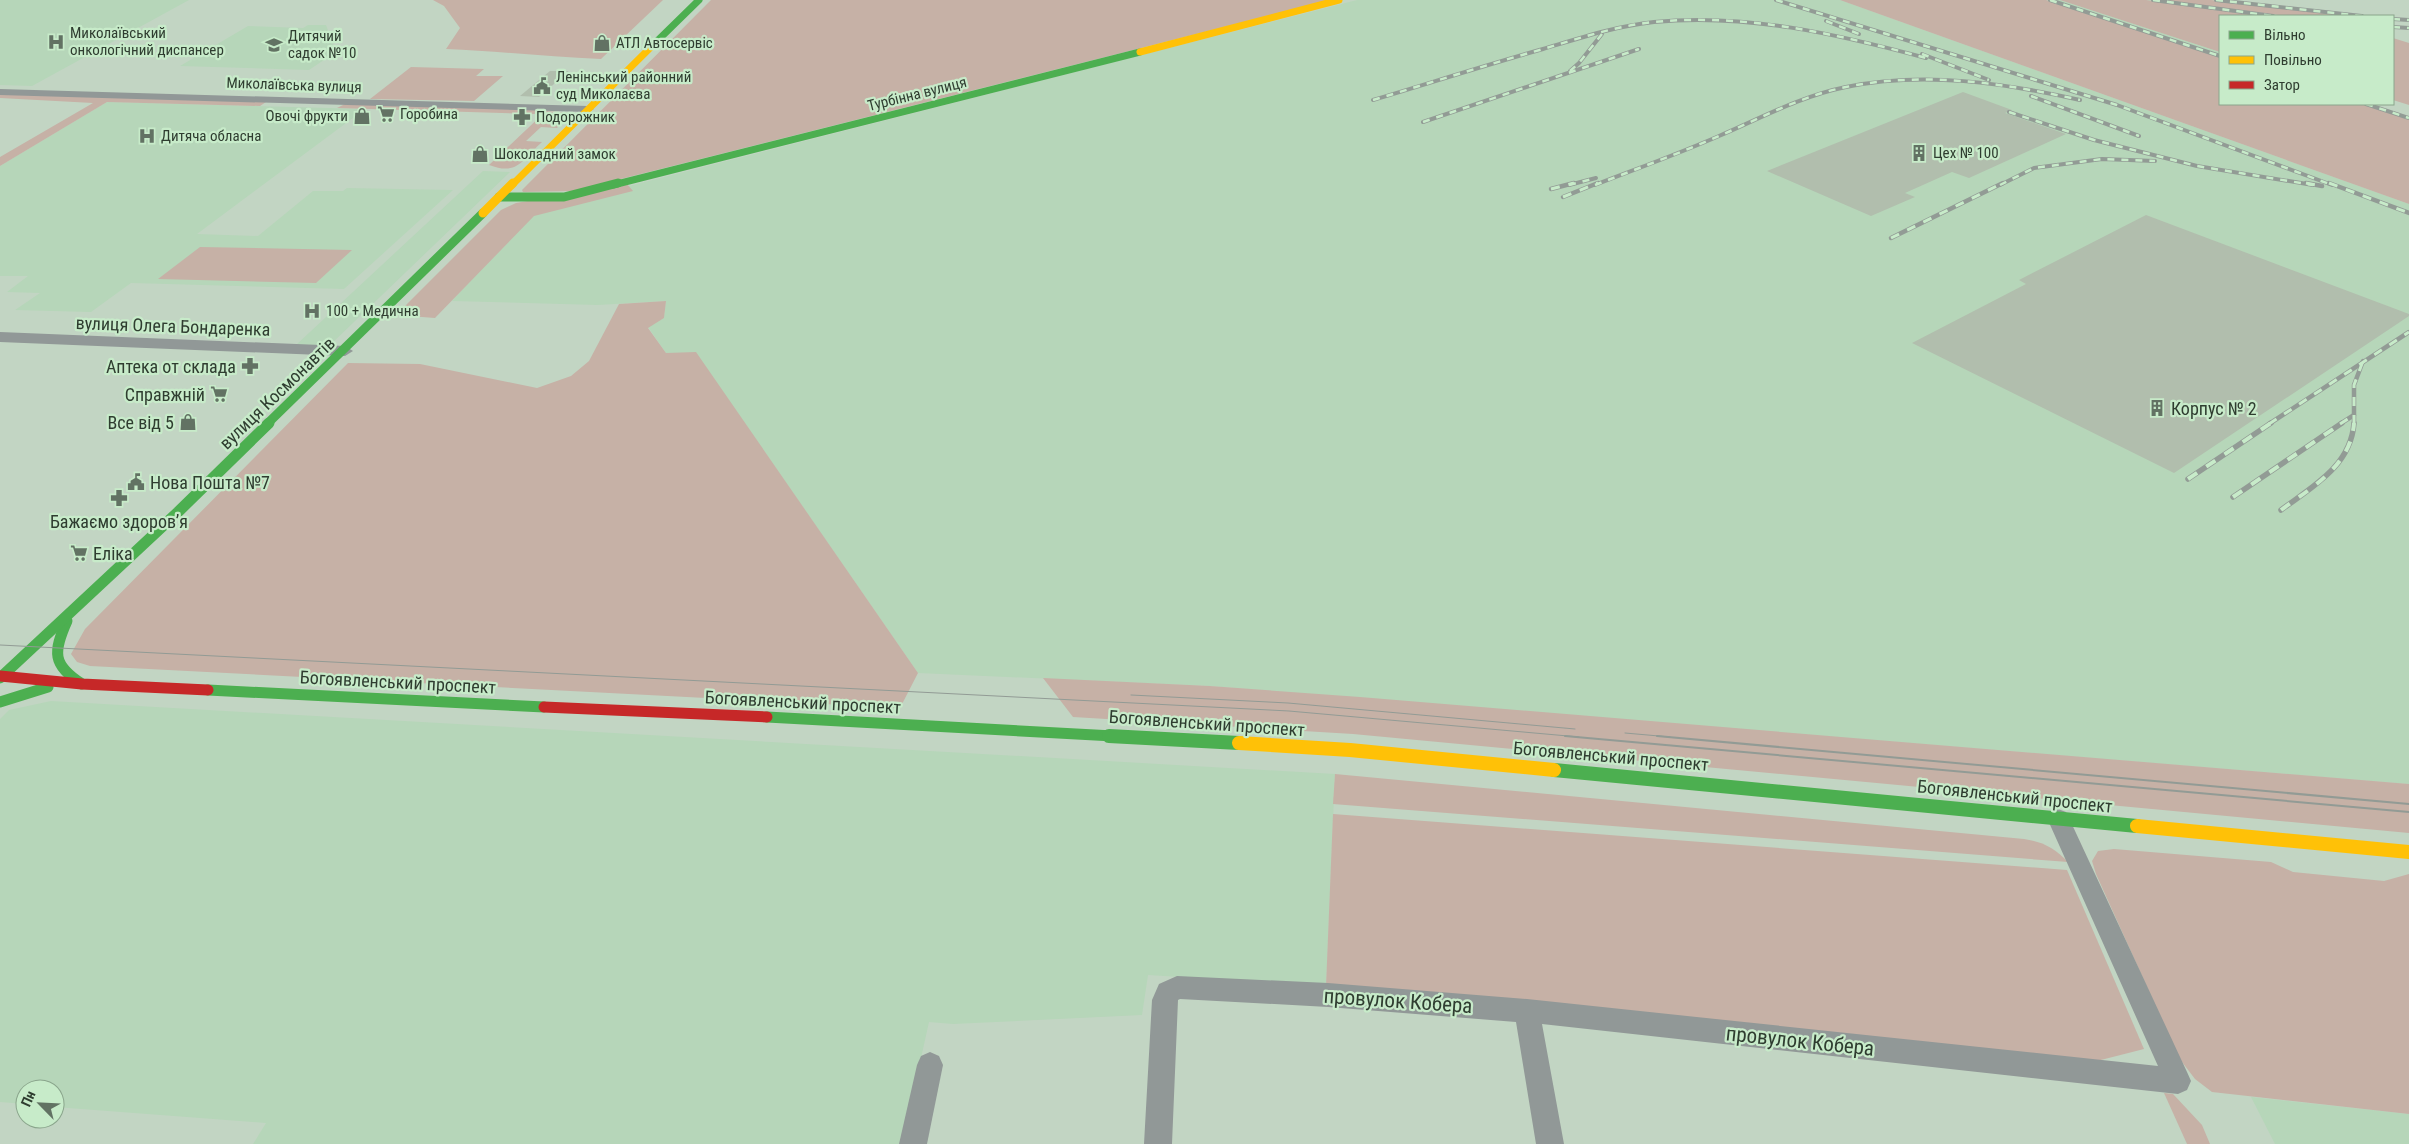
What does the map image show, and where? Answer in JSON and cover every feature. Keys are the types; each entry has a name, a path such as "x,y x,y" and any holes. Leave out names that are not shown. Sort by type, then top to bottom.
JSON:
{"main road":[{"name":"вулиця Космонавтів","path":"0,677 70,615 345,351 699,0"},
{"name":"Турбінна вулиця","path":"499,197 564,197 574,195 1003,88 1339,0"},
{"path":"19,643 70,615"},
{"path":"70,615 56,642 55,658 64,673 82,684"},
{"name":"Богоявленський проспект","path":"0,677 82,684 1213,740 1532,766 2409,852"},
{"path":"0,702 52,686 82,684"}],"street":[{"name":"Миколаївська вулиця","path":"0,92 588,109"},
{"name":"вулиця Олега Бондаренка","path":"0,338 345,351"},
{"name":"провулок Кобера","path":"1158,1144 1163,1024 1168,992 1177,988 1328,995 1527,1011 2178,1081 2058,818"},
{"path":"1527,1011 1550,1144"},
{"path":"913,1144 930,1064"}],"shaded area":[{"name":"Миколаївський онкологічний диспансер","path":"0,0 189,0 32,86 0,85"},
{"path":"433,0 663,0 601,59 446,49 460,28 444,6"},
{"path":"711,0 1332,0 573,191 523,192 522,190"},
{"path":"1357,0 1840,0 2409,204 2409,784 1210,686 918,673 696,353 666,353 648,327 664,318 666,301 598,305 452,301 535,210"},
{"path":"1840,0 2046,0 2219,57 2219,105 2365,105 2409,119 2409,204"},
{"path":"2046,0 2060,0 2219,52 2219,57"},
{"path":"2060,0 2146,0 2257,15 2219,15 2219,52"},
{"path":"2146,0 2161,0 2278,15 2257,15"},
{"path":"2161,0 2211,0 2344,15 2278,15"},
{"name":"Дитячий садок №10","path":"308,25 326,25 336,52 309,70 180,66 248,26 303,28"},
{"path":"2394,38 2409,43 2409,105 2394,100"},
{"path":"411,67 484,69 476,76 503,76 474,101 370,99"},
{"path":"0,94 266,102 260,106 107,102 0,166 0,157 93,103 0,98"},
{"path":"107,102 365,109 197,234 258,236 313,191 343,191 347,188 453,190 344,289 131,283 91,312 15,310 40,293 7,292 28,276 0,276 0,166"},
{"path":"345,104 541,110 536,114 337,108"},
{"path":"546,111 571,113 557,128 541,127 526,141 542,142 519,164 507,169 489,165"},
{"path":"483,171 510,172 329,346 296,345"},
{"path":"627,184 633,191 534,216 435,318 396,315 501,210 516,203"},
{"path":"200,247 352,250 316,283 158,279"},
{"path":"666,301 664,318 648,328 666,353 696,352 918,673 900,708 90,666 77,662 71,654 85,629 348,363 420,364 537,388 571,376 589,361 619,304"},
{"path":"1043,678 1210,686 1360,697 2409,784 2409,833 1353,734 1073,717"},
{"path":"51,701 1335,774 1326,986 1148,975 1142,1015 953,1024 929,1022 902,1144 253,1144 266,1123 65,1108 65,1079 15,1079 15,1103 0,1102 0,719 9,710"},
{"path":"1335,774 2024,839 2048,846 2068,862 1333,804"},
{"path":"1333,814 2067,870 2144,1049 2093,1062 1326,986"},
{"path":"2114,849 2271,862 2293,872 2384,881 2409,874 2409,1114 2212,1092 2195,1079 2179,1058 2096,874 2092,861 2098,851"},
{"path":"2164,1093 2173,1094 2202,1125 2210,1144 2187,1144"},
{"path":"2251,1097 2409,1114 2409,1144 2275,1144"}],"building":[{"name":"Ленінський районний суд Миколаєва","path":"550,71 569,71 539,97 520,96"},
{"name":"Цех № 100","path":"1963,92 2012,110 2005,113 2066,134 1969,178 1952,172 1905,193 1915,197 1871,216 1767,171"},
{"name":"Корпус № 2","path":"2146,215 2409,314 2409,316 2174,473 1912,343 2026,284 2019,280"}],"tram line":[{"path":"0,645 1289,711 1579,737"},
{"path":"1131,695 1288,703 1575,729"},
{"path":"1625,733 1670,737"},
{"path":"1565,736 2409,812"},
{"path":"1657,736 2409,804"}],"railway":[{"path":"1776,0 2117,105 2332,185"},
{"path":"2050,0 2219,56"},
{"path":"2153,0 2266,15"},
{"path":"2216,0 2353,15"},
{"path":"2394,19 2409,20"},
{"path":"1373,100 1612,29 1654,22 1723,20 1757,23 1859,41 1926,58"},
{"path":"1826,21 1859,34"},
{"path":"2394,27 2409,28"},
{"path":"1570,71 1579,63 1602,34"},
{"path":"1423,122 1639,49"},
{"path":"1922,54 1989,80"},
{"path":"1595,185 1688,149 1781,108 1813,96 1846,87 1875,82 1905,80 1964,81 1993,84 2080,100"},
{"path":"2031,96 2139,136"},
{"path":"2369,105 2409,118"},
{"path":"2009,112 2094,140 2197,166 2313,185"},
{"path":"2000,185 2034,168 2102,159 2155,161"},
{"path":"1569,185 1596,178"},
{"path":"1551,189 1574,183"},
{"path":"1563,197 1598,183"},
{"path":"1891,238 2003,183"},
{"path":"2306,183 2322,186"},
{"path":"2329,183 2409,213"},
{"path":"2362,363 2409,332"},
{"path":"2269,424 2362,363"},
{"path":"2354,415 2354,385 2362,363"},
{"path":"2340,424 2354,415"},
{"path":"2354,415 2354,423"},
{"path":"2188,479 2271,423"},
{"path":"2233,497 2342,423"},
{"path":"2281,510 2317,484 2338,463 2346,452 2354,423"}],"traffic: fast":[{"path":"652,46 699,0"},
{"path":"499,197 564,197 1140,52"},
{"path":"0,678 178,512 483,213"},
{"path":"67,621 59,641 57,657 64,671 82,684"},
{"path":"0,702 48,687"},
{"path":"208,690 544,707"},
{"path":"767,717 1239,743"},
{"path":"1554,770 2137,826"}],"traffic: slow":[{"path":"1140,52 1339,0"},
{"path":"483,213 652,46"},
{"path":"1239,743 1350,750 1554,770"},
{"path":"2137,826 2409,852"}],"traffic: jam":[{"path":"0,676 82,684 208,690"},
{"path":"544,707 767,717"}],"place":[{"name":"Миколаївський онкологічний диспансер","path":"56,42"},
{"name":"АТЛ Автосервіс","path":"602,43"},
{"name":"Дитячий садок №10","path":"274,45"},
{"name":"Ленінський районний суд Миколаєва","path":"542,86"},
{"name":"Горобина","path":"386,114"},
{"name":"Овочі фрукти","path":"362,116"},
{"name":"Подорожник","path":"522,117"},
{"name":"Дитяча обласна","path":"147,136"},
{"name":"Цех № 100","path":"1919,153"},
{"name":"Шоколадний замок","path":"480,154"},
{"name":"100 + Медична","path":"312,311"},
{"name":"Аптека от склада","path":"250,366"},
{"name":"Справжній","path":"219,394"},
{"name":"Корпус № 2","path":"2157,408"},
{"name":"Все від 5","path":"188,422"},
{"name":"Нова Пошта №7","path":"136,482"},
{"name":"Бажаємо здоровʼя","path":"119,498"},
{"name":"Еліка","path":"79,553"}]}
